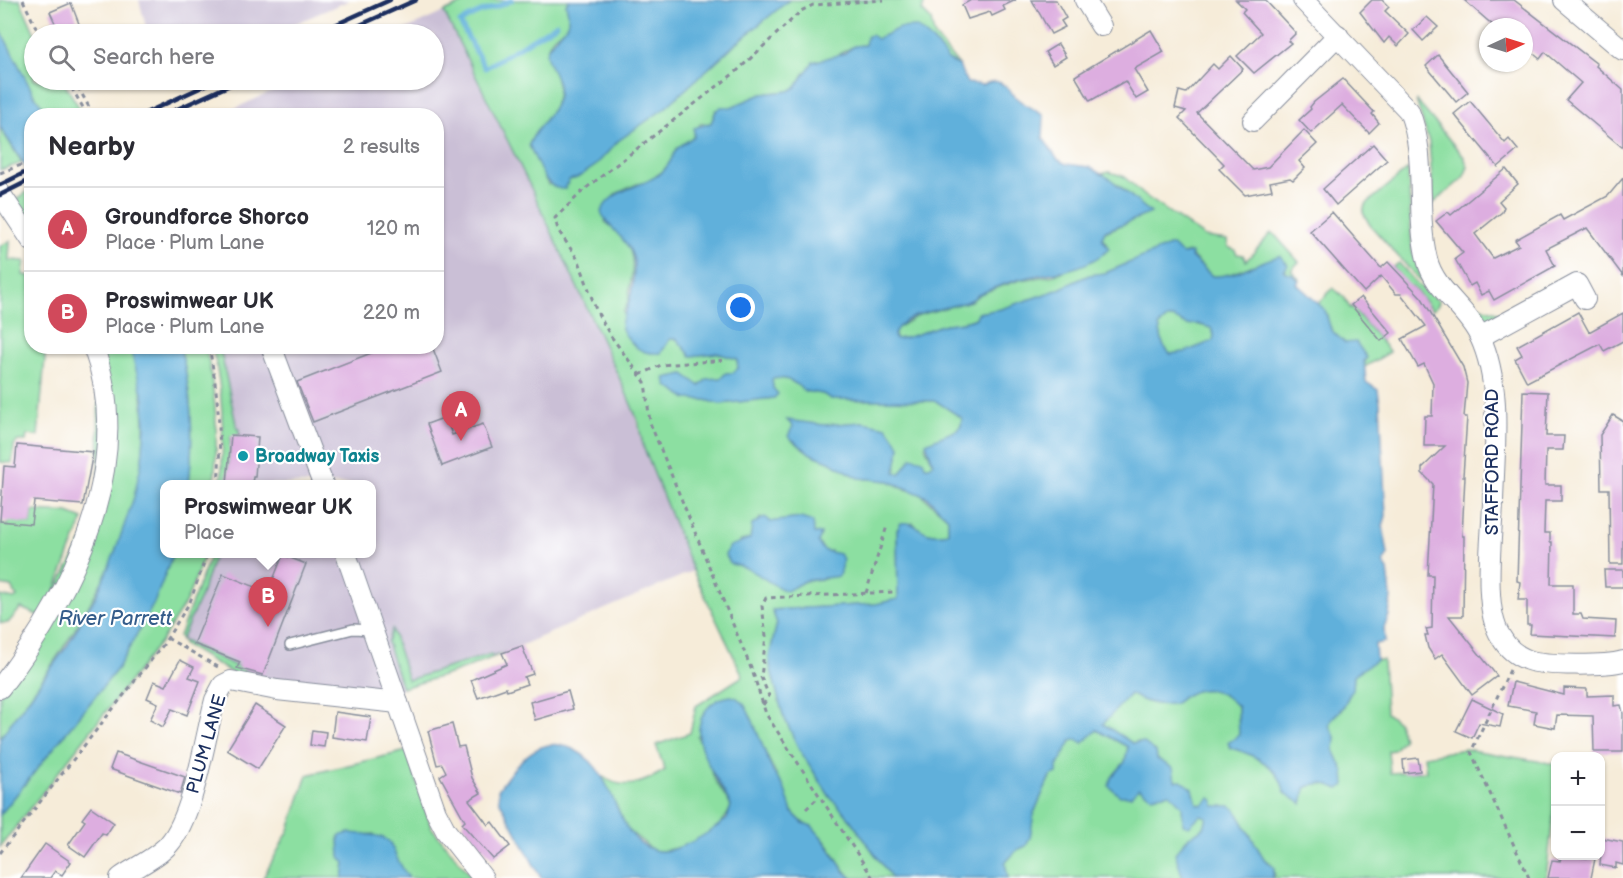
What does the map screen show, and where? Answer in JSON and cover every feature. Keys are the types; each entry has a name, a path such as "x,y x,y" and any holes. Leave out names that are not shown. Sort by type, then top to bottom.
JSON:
{"street":[{"path":"1085,0 1101,26"},
{"name":"STAFFORD ROAD","path":"1303,0 1409,111 1416,135 1424,236 1429,268 1480,337 1494,391 1492,612 1500,636 1517,655"},
{"path":"1564,0 1623,50"},
{"path":"1255,123 1338,35"},
{"path":"3,198 24,229"},
{"path":"1480,337 1578,285"},
{"path":"0,688 45,623 67,584 92,517 104,472 109,421 103,380 95,354"},
{"path":"274,354 321,480"},
{"path":"347,558 436,812 446,831 483,878"},
{"path":"1517,655 1535,662 1592,665 1623,661"},
{"name":"PLUM LANE","path":"120,878 162,850 174,836 188,807 215,700 223,685 231,681 277,690 398,703"}],"lane":[{"path":"290,645 353,629 372,630"}],"path":[{"path":"23,0 34,24"},
{"path":"873,878 783,742 763,705 753,673 650,423 649,398 645,382 610,335 596,310 579,261 558,230 555,218 585,189 737,71 801,11 813,4 884,0"},
{"path":"73,90 83,108"},
{"path":"80,90 90,108"},
{"path":"0,173 24,164"},
{"path":"211,354 219,395 221,444 218,480"},
{"path":"640,375 661,365 726,360"},
{"path":"866,593 887,526"},
{"path":"0,853 109,717 167,638 190,602 206,558"},
{"path":"763,705 769,696 761,677 766,636 762,606 766,598 893,591"},
{"path":"167,638 217,666 231,681"},
{"path":"1517,655 1471,752 1529,878"},
{"path":"806,809 819,797"}],"shaded area":[{"path":"139,0 350,0 294,24 145,24"},
{"path":"444,12 533,192 633,407 643,446 693,571 506,652 492,657 491,654 387,694 261,678 181,640 200,598 214,558 376,558 376,480 227,480 231,435 239,429 237,429 221,354 444,354 444,108 236,108 276,90 444,90 444,24 417,24"}],"green space":[{"path":"0,0 20,0 31,24 24,24 24,76 0,29"},
{"path":"470,0 569,0 566,4 568,22 566,27 551,40 547,53 557,84 557,97 552,110 529,145 548,185 577,178 595,166 618,141 665,108 733,46 789,0 925,0 922,11 931,20 934,35 959,66 948,60 933,41 893,31 866,45 854,46 805,72 796,88 762,94 731,107 716,110 711,123 700,124 694,136 676,149 674,157 663,171 645,183 637,184 615,194 605,222 620,234 631,255 632,272 629,297 623,312 660,353 670,339 677,339 691,356 717,353 737,359 738,368 733,373 726,373 722,378 707,379 699,386 684,374 665,378 687,399 706,400 720,404 774,398 772,379 781,378 797,384 804,391 823,394 831,399 936,401 962,418 961,426 957,430 925,446 933,463 930,466 906,467 900,474 895,472 900,446 863,422 824,425 788,421 793,426 792,440 811,454 859,478 889,481 904,489 918,492 948,518 948,533 929,533 913,523 897,530 898,599 876,604 772,610 777,623 769,657 783,715 799,749 830,797 846,814 892,878 852,878 821,837 795,815 752,719 697,736 715,780 731,806 727,816 719,824 700,839 688,844 654,851 628,830 602,776 618,784 626,785 650,779 665,770 656,745 690,733 696,706 743,676 693,571 643,446 638,421 624,388 533,192 444,12","holes":["760,518 770,522 801,518 813,528 814,533 821,534 818,542 825,552 831,551 825,579 804,581 794,587 739,565 740,541 750,539"]},
{"path":"31,90 68,90 80,108 44,108"},
{"path":"1416,100 1464,157 1468,167 1463,178 1434,203 1429,142"},
{"path":"0,127 22,163 0,170"},
{"path":"1408,169 1412,250 1423,284 1370,225 1363,213 1365,205"},
{"path":"1109,172 1123,176 1144,195 1205,237 1227,240 1228,247 1235,250 1237,254 1243,255 1246,261 1271,233 1274,234 1299,262 1291,270 1300,280 1286,273 1286,262 1276,260 1258,263 1231,274 1212,276 1188,252 1182,254 1171,245 1105,273 1089,275 1057,290 1001,309 978,313 972,320 944,325 895,339 895,329 919,315 971,301 982,293 1020,280 1055,275 1105,253 1107,244 1102,238 1105,232 1150,213 1119,185 1101,174"},
{"path":"24,194 24,220 15,201"},
{"path":"10,241 9,260 24,261 24,354 45,354 38,436 27,435 26,441 18,441 14,445 12,463 0,462 0,246"},
{"path":"1399,263 1418,285 1439,301 1432,310 1393,267"},
{"path":"1333,288 1344,297 1350,308 1352,307 1390,352 1363,368 1367,358 1356,343 1345,343 1335,334 1330,327 1327,314 1318,304"},
{"path":"1470,303 1503,314 1491,319 1483,318"},
{"path":"1173,318 1211,328 1214,335 1213,341 1185,352 1170,354 1163,345 1159,326 1167,319"},
{"path":"98,354 132,354 143,400 143,453 133,505 115,555 90,604 61,651 0,738 0,695 99,510"},
{"path":"182,354 207,354 216,416 214,480 189,480 191,415"},
{"path":"214,354 221,354 237,429 239,429 239,436 231,436 227,480 221,480 222,415"},
{"path":"33,511 68,513 83,519 44,618 21,608 8,623 0,623 0,596 14,599 17,597 11,587 0,585 0,522 7,526 9,521 31,524"},
{"path":"171,558 203,558 186,602 161,641 0,847 0,815 118,668 154,603"},
{"path":"209,558 214,558 200,598 181,640 179,636"},
{"path":"392,629 408,680 491,654 492,657 506,652 456,672 402,688 387,642"},
{"path":"181,640 261,678 387,694 388,697 235,675 183,644"},
{"path":"1376,660 1383,660 1386,713 1398,722 1403,739 1394,750 1388,751 1390,773 1426,771 1424,756 1465,749 1551,763 1551,834 1546,878 1273,878 1275,874 1271,863 1264,859 1235,809 1197,804 1181,780 1175,781 1157,759 1156,751 1138,741 1132,743 1102,724 1130,694 1150,702 1166,704 1175,703 1199,690 1213,690 1226,696 1238,707 1239,735 1229,743 1231,748 1265,763 1278,775 1284,792 1302,804 1305,788 1314,784 1330,785 1339,789 1344,772 1334,750 1335,737 1329,725 1353,690 1354,675"},
{"path":"1097,730 1128,747 1125,762 1111,778 1140,788 1151,796 1170,793 1183,806 1182,815 1189,825 1201,815 1207,817 1204,828 1189,837 1176,853 1183,878 1008,878 1005,863 1017,850 1026,846 1034,813 1046,785 1071,741"},
{"path":"407,751 431,827 473,878 409,878 374,834 339,836 340,857 345,862 343,878 263,878 289,830 307,775"}],"water":[{"path":"569,0 789,0 733,46 665,108 618,141 595,166 577,178 569,180 565,189 552,185 542,174 529,145 556,102 558,85 546,53 566,27 568,14 566,4"},
{"path":"916,27 933,41 948,60 959,66 967,83 983,85 989,82 999,82 1019,100 1044,116 1043,138 1057,159 1066,164 1089,167 1109,178 1151,213 1105,231 1102,238 1109,249 1087,263 1017,280 977,295 972,300 917,315 906,320 899,327 894,335 895,339 944,325 972,320 978,313 1001,309 1057,290 1089,275 1105,273 1171,245 1182,254 1192,253 1191,257 1212,276 1238,272 1280,256 1288,265 1284,270 1286,273 1292,274 1299,281 1297,284 1325,310 1331,330 1345,343 1356,342 1367,358 1364,361 1366,382 1378,390 1380,403 1386,516 1383,526 1388,554 1383,563 1388,570 1391,596 1389,615 1384,628 1385,642 1375,644 1376,660 1354,675 1353,690 1329,725 1335,737 1334,750 1344,772 1345,785 1339,789 1330,785 1314,784 1305,788 1302,804 1284,792 1278,775 1265,763 1231,748 1228,743 1239,735 1238,707 1226,696 1213,690 1199,690 1175,703 1166,704 1150,702 1130,694 1103,724 1132,743 1143,742 1156,752 1157,759 1173,768 1175,781 1181,780 1193,789 1197,804 1203,805 1210,798 1214,801 1214,806 1231,806 1235,809 1264,859 1274,867 1273,878 1183,878 1175,853 1189,837 1204,828 1207,817 1201,815 1189,826 1183,824 1182,806 1170,793 1151,796 1139,788 1131,796 1120,796 1109,786 1111,778 1125,762 1128,747 1097,730 1083,743 1077,739 1071,741 1057,767 1057,773 1050,776 1034,813 1030,838 1026,846 1017,850 1005,863 1008,878 892,878 846,814 830,797 799,749 783,715 769,657 777,623 772,610 876,604 898,599 897,530 901,523 912,524 931,534 948,533 948,518 927,497 889,481 859,478 811,454 788,436 793,426 787,420 824,425 863,422 887,427 900,446 895,472 900,474 912,457 923,460 925,466 930,466 933,463 926,443 957,430 961,426 962,418 936,401 831,399 823,394 804,391 797,384 781,378 772,379 773,388 778,394 774,398 720,404 706,400 687,399 667,386 665,378 684,374 700,386 707,379 721,378 726,373 733,373 738,368 737,359 717,353 691,356 677,339 670,339 661,353 645,352 632,343 621,326 631,293 634,261 624,241 601,212 612,198 664,171 677,148 694,136 694,128 711,123 716,111 721,107 731,107 762,94 789,91 796,87 813,62 845,53 854,46 865,45 867,36 871,35 877,39 899,28","holes":["1173,318 1187,325 1198,324 1211,328 1214,335 1213,341 1185,352 1170,354 1163,345 1159,326 1167,319"]},
{"path":"0,29 24,76 24,90 31,90 44,108 24,108 24,164 0,127"},
{"name":"River Parrett","path":"132,354 182,354 191,415 189,480 160,480 160,558 171,558 154,603 118,668 0,815 0,738 67,646 97,594 115,552 134,497 142,460 145,427 144,400"},
{"path":"765,517 770,522 801,518 813,522 814,533 821,534 818,542 822,548 839,554 843,559 839,576 804,581 787,591 747,568 731,564 725,555 730,546 750,539 752,525"},
{"path":"731,696 744,704 752,719 773,772 784,787 792,812 803,823 812,826 845,872 852,878 541,878 499,800 498,790 526,756 544,746 554,744 565,746 583,755 596,767 629,830 640,842 654,850 671,850 702,836 727,819 731,806 701,748 699,725 709,706"},
{"path":"349,833 377,836 389,842 409,878 343,878 345,863 340,857 339,836"}],"building":[{"path":"971,0 1016,0 1003,6 1005,10 992,16 990,12 968,19 962,5"},
{"path":"1032,0 1056,0 1066,18 1061,21 1065,27 1051,34"},
{"path":"1236,0 1265,0 1296,33 1288,41 1291,43 1254,73 1237,56 1261,33 1242,12 1245,9"},
{"path":"1372,0 1382,0 1389,7 1385,11 1409,34 1398,46 1389,37 1384,43 1360,12"},
{"path":"1464,0 1514,0 1597,64 1596,66 1623,90 1623,148 1566,100 1581,83 1545,52 1540,59 1533,53 1533,18 1485,18"},
{"path":"71,3 79,24 55,24 50,12"},
{"path":"1427,17 1438,27 1423,41 1413,30"},
{"path":"1151,30 1164,52 1134,69 1148,92 1136,99 1125,81 1090,101 1075,76"},
{"path":"1058,44 1066,57 1053,65 1045,52"},
{"path":"1438,55 1468,92 1456,102 1426,66"},
{"path":"1231,56 1243,69 1197,113 1253,170 1268,167 1304,130 1317,144 1299,161 1305,168 1293,180 1290,178 1270,182 1272,190 1245,195 1219,169 1224,164 1179,118 1186,111 1175,108 1179,91 1186,93 1213,64 1218,69"},
{"path":"1343,79 1374,112 1372,114 1379,123 1369,133 1342,105 1311,133 1299,120 1311,109 1314,102"},
{"path":"1470,101 1505,143 1509,139 1518,150 1498,167 1454,114"},
{"path":"1373,144 1387,160 1336,205 1323,189"},
{"path":"1506,169 1518,184 1499,201 1504,207 1502,212 1475,234 1493,258 1519,245 1515,240 1560,215 1563,220 1608,196 1623,178 1623,276 1587,228 1546,249 1555,266 1494,300 1489,291 1481,295 1475,283 1470,286 1455,259 1463,253 1436,221 1448,212 1451,215"},
{"path":"1332,212 1381,268 1388,262 1422,298 1463,367 1467,383 1464,417 1467,417 1463,476 1465,476 1462,536 1464,536 1463,616 1449,616 1497,676 1472,695 1442,654 1435,659 1428,648 1425,635 1428,635 1426,629 1432,628 1433,575 1428,575 1433,484 1422,473 1422,468 1445,446 1424,446 1425,416 1432,416 1433,383 1424,364 1418,367 1402,339 1426,326 1401,294 1396,294 1381,276 1364,292 1310,231"},
{"path":"1361,297 1391,333 1381,341 1351,305"},
{"path":"1578,312 1589,332 1623,313 1623,341 1604,351 1600,344 1527,382 1515,359 1522,355 1517,346"},
{"path":"369,354 435,354 442,372 313,422 297,382"},
{"path":"1523,391 1548,392 1546,436 1564,436 1563,450 1546,450 1545,485 1561,485 1561,501 1545,501 1544,533 1550,533 1550,542 1552,542 1551,584 1573,584 1573,614 1581,614 1583,619 1616,621 1615,638 1530,634 1531,625 1527,625 1527,600 1518,600 1520,582 1517,581"},
{"path":"1613,415 1623,421 1623,564 1610,564 1609,489 1601,489 1600,435"},
{"path":"446,417 452,435 483,424 492,447 442,466 427,424"},
{"name":"Broadway Taxis","path":"231,435 258,437 255,477 253,480 227,480"},
{"path":"17,445 93,452 83,505 34,501 31,524 0,521 4,466 15,467"},
{"path":"282,558 291,558 306,564 263,675 237,668 240,662 194,644 223,574 268,592"},
{"path":"1604,570 1623,570 1623,587 1605,587"},
{"path":"522,646 533,674 524,677 527,684 507,691 506,688 478,698 471,680 507,664 502,653"},
{"path":"180,660 194,667 189,677 200,681 187,715 172,709 163,727 150,720 158,703 147,698 154,681 166,686"},
{"path":"1513,682 1564,695 1564,688 1587,689 1587,696 1614,695 1614,706 1621,705 1623,713 1623,752 1594,752 1593,716 1557,715 1555,728 1534,724 1536,711 1508,706"},
{"path":"568,691 573,709 535,720 530,702"},
{"path":"1472,699 1503,714 1500,727 1479,723 1472,738 1456,731"},
{"path":"255,705 286,725 258,769 227,750"},
{"path":"335,712 371,717 367,742 332,737"},
{"path":"452,724 458,747 464,746 472,778 481,793 469,800 488,825 492,822 510,846 493,859 462,824 465,821 440,776 446,772 442,764 437,765 428,731"},
{"path":"312,730 326,732 324,747 310,745"},
{"path":"116,753 185,777 180,794 110,769"},
{"path":"1418,758 1420,771 1404,773 1403,760"},
{"path":"91,807 114,823 106,835 102,833 85,857 68,845 85,821 82,819"},
{"path":"1605,839 1623,842 1623,865 1616,863 1616,868 1600,865 1600,860 1605,860"},
{"path":"45,844 71,862 62,875 55,871 50,878 21,878"},
{"path":"1552,860 1595,860 1591,878 1548,878"}],"waterway":[{"path":"512,0 460,23 485,68 557,24"}],"railway":[{"path":"337,24 390,0"},
{"path":"362,24 416,0"},
{"path":"156,108 195,90"},
{"path":"180,108 219,90"},
{"path":"0,185 24,173"},
{"path":"0,195 24,183"}],"place":[{"name":"Groundforce Shorco","path":"461,441"},
{"name":"Broadway Taxis","path":"243,456"},
{"name":"Proswimwear UK","path":"268,627"}]}
